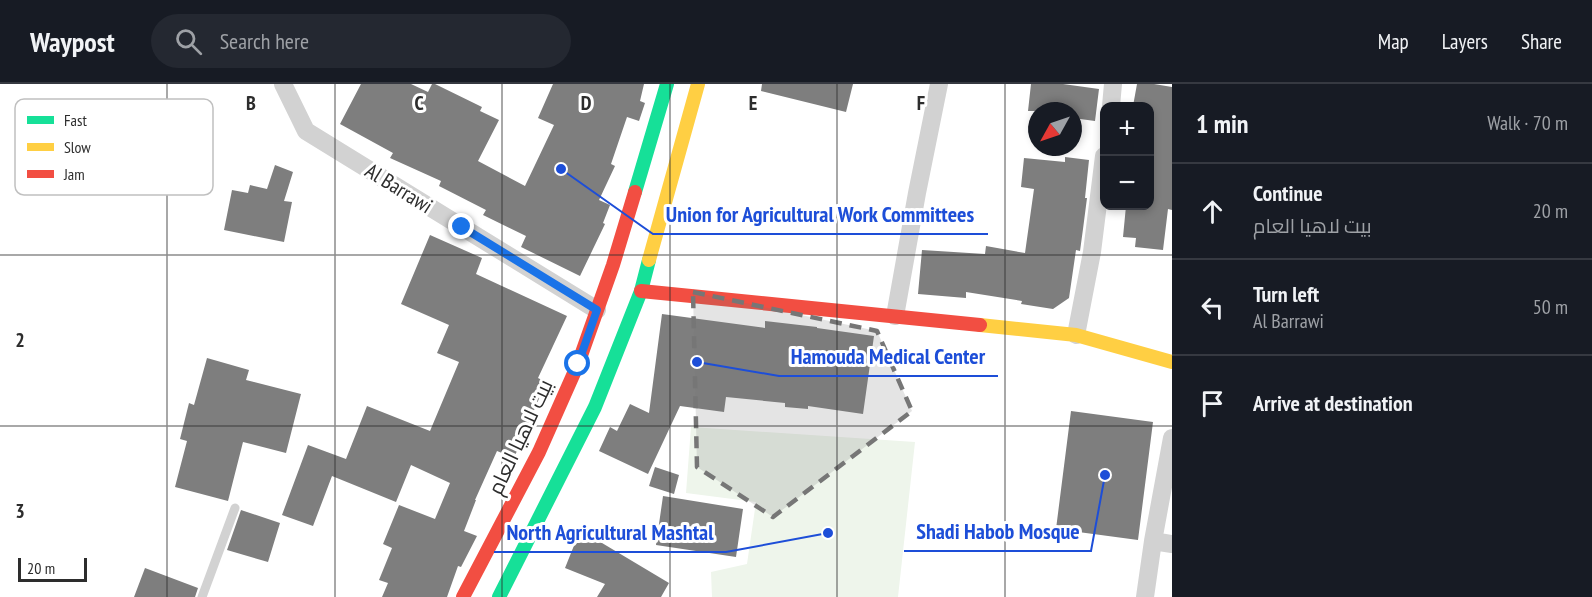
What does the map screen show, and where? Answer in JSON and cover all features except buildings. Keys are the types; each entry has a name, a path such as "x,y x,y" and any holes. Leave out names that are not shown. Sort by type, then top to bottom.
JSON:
{"main road":[{"name":"بيت لاهيا العام","path":"464,597 539,452 578,364 613,266 667,84"},
{"path":"499,597 595,408 641,291 698,84"},
{"path":"641,291 1076,334 1172,362"}],"street":[{"name":"Al Barrawi","path":"283,84 306,130 597,310"},
{"path":"895,316 939,84"},
{"path":"1111,102 1113,84"},
{"path":"1076,334 1092,252 1100,188"},
{"path":"1145,597 1172,438"},
{"path":"1153,541 1172,544"}],"lane":[{"path":"202,597 235,508"}],"highlighted area":[{"path":"693,292 877,331 912,411 773,517 697,467"}],"shaded area":[{"path":"691,427 915,442 898,597 712,597 711,572 747,564 756,502 686,493"}],"traffic: fast":[{"path":"635,192 667,84"},
{"path":"499,597 595,407 641,291 649,260"}],"traffic: slow":[{"path":"649,260 698,84"},
{"path":"980,325 1076,335 1172,362"}],"traffic: jam":[{"path":"463,597 539,452 578,364 613,265 635,192"},
{"path":"641,291 980,325"}],"place":[{"name":"Union for Agricultural Work Committees","path":"561,169"},
{"name":"Hamouda Medical Center","path":"697,362"},
{"name":"Shadi Habob Mosque","path":"1105,475"},
{"name":"North Agricultural Mashtal","path":"828,533"}],"route":[{"path":"462,227 597,310 578,364"}]}
